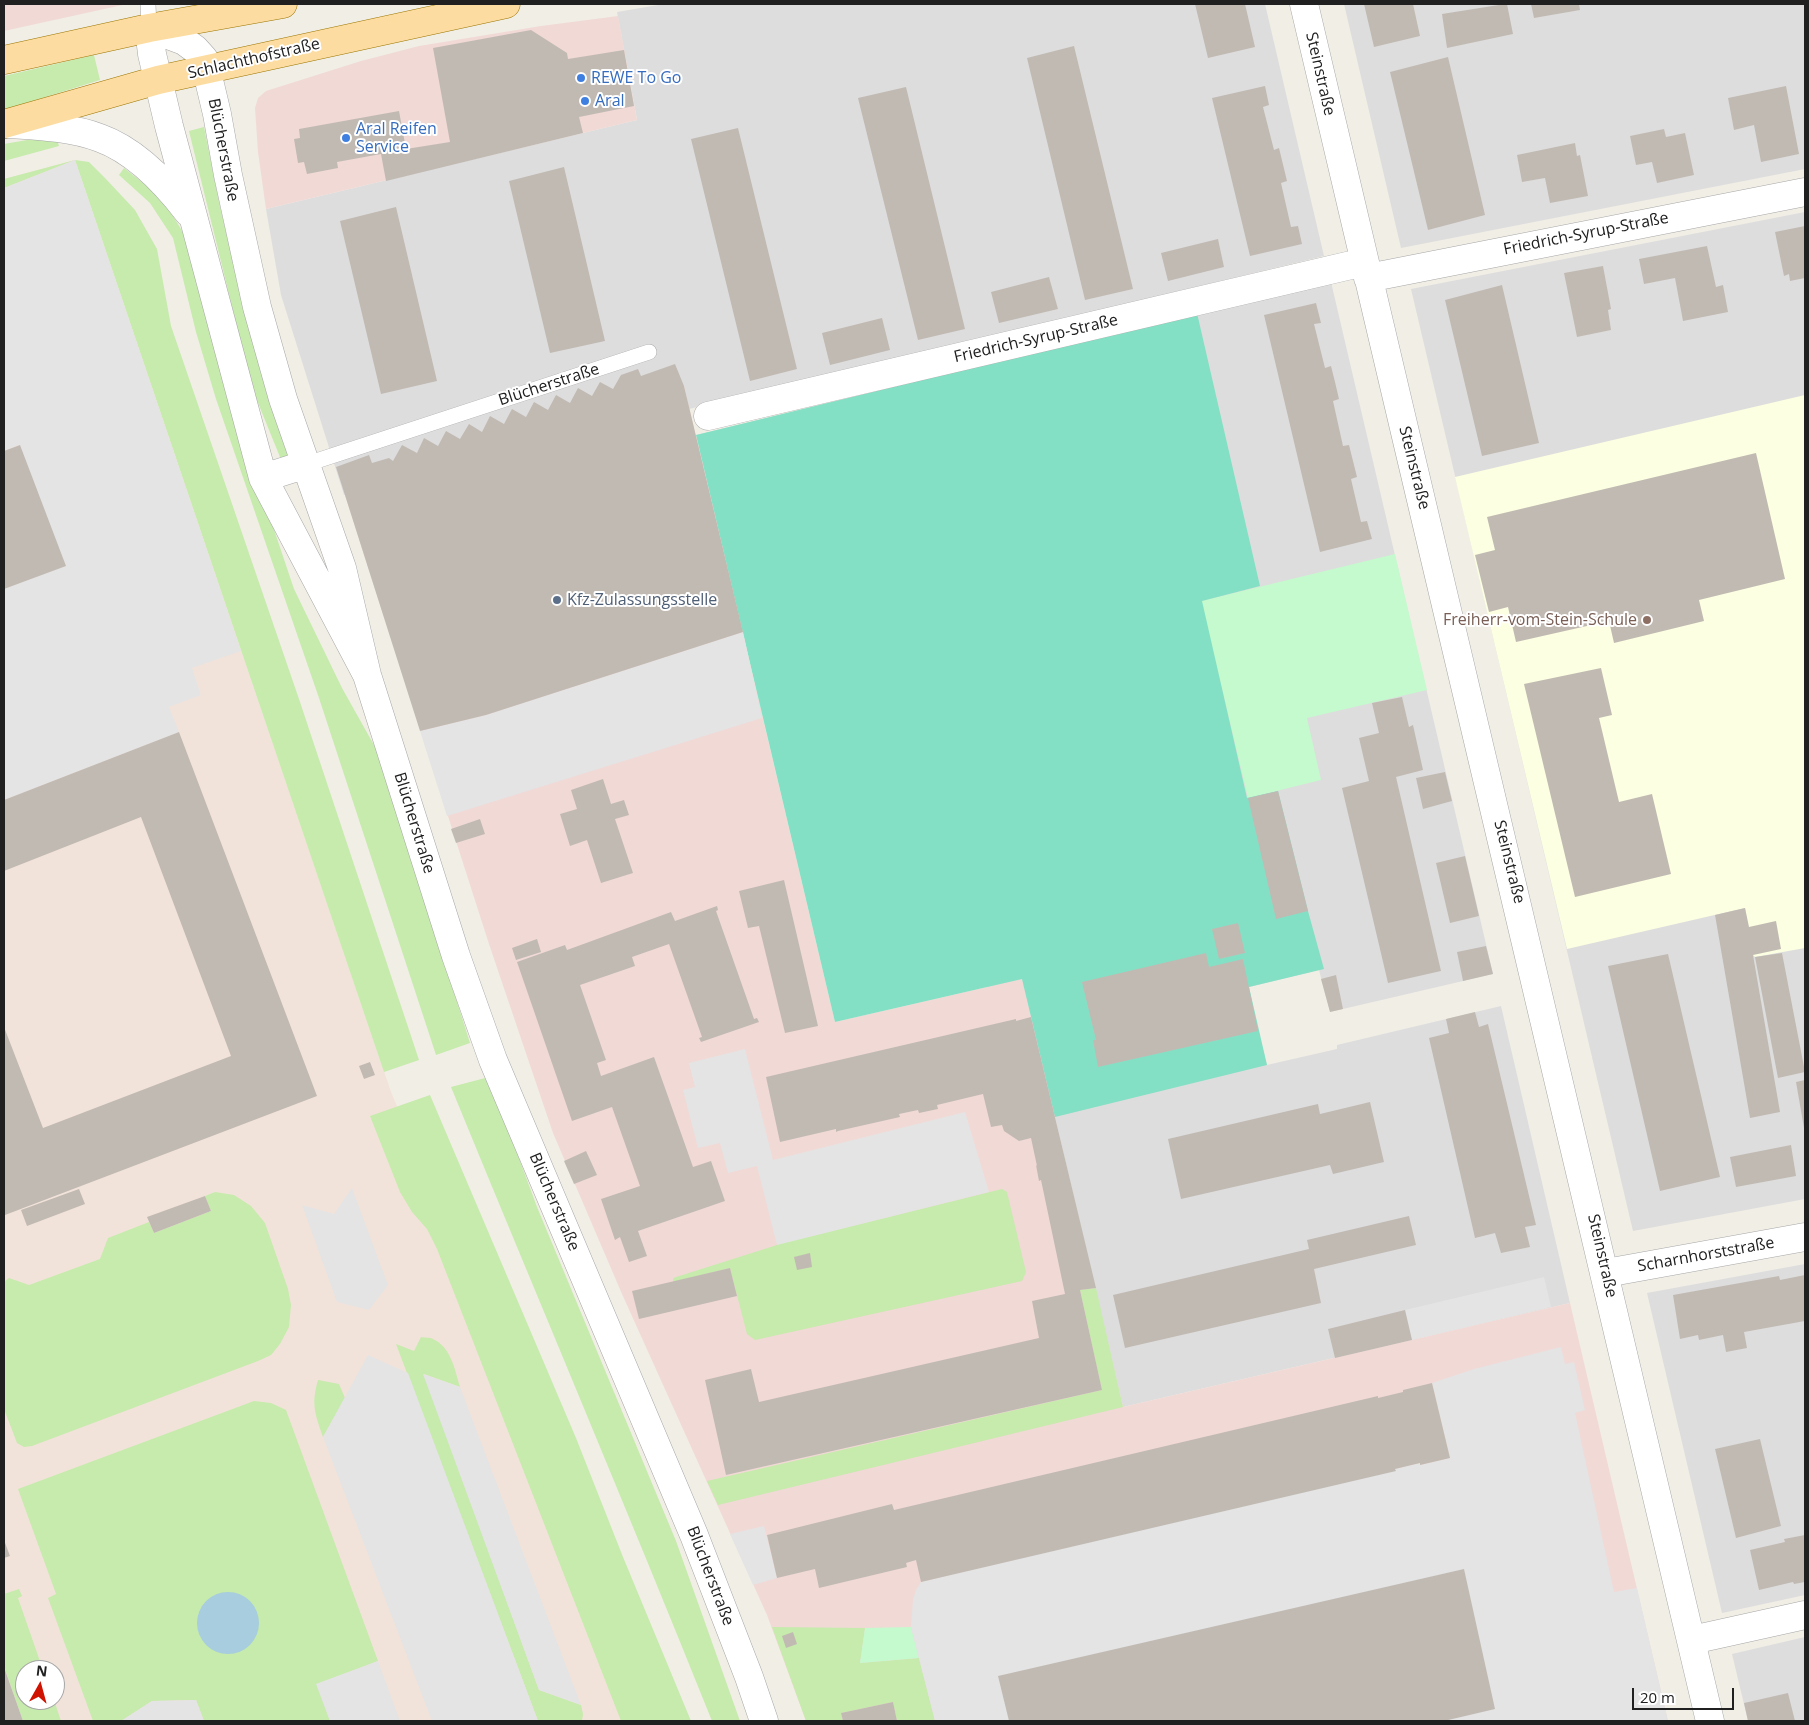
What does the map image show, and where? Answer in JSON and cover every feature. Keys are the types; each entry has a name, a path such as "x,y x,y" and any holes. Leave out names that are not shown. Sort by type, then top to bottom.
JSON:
{"main road":[{"path":"4,60 149,16 283,4"},
{"name":"Schlachthofstraße","path":"4,123 158,80 463,8 506,4"}],"street":[{"name":"Steinstraße","path":"1304,4 1606,1273 1710,1721"},
{"name":"Blücherstraße","path":"149,16 195,49 204,59 257,306 283,399 342,568 367,675 456,956 493,1060 694,1535 764,1721"},
{"name":"Blücherstraße","path":"149,16 158,80 264,478 367,675"},
{"name":"Blücherstraße","path":"4,123 71,130 101,138 118,146 162,181 194,220"},
{"name":"Friedrich-Syrup-Straße","path":"708,416 1366,270 1805,192"},
{"name":"Blücherstraße","path":"264,478 307,464"},
{"name":"Scharnhorststraße","path":"1606,1273 1805,1237"},
{"path":"1692,1640 1805,1615"}],"lane":[{"name":"Blücherstraße","path":"307,464 649,352"}],"shaded area":[{"path":"4,4 127,4 4,31"},
{"path":"664,4 1265,4 1324,256 689,409 684,386 344,495 281,295 266,209 637,120 617,12"},
{"path":"1344,4 1805,4 1805,169 1401,248"},
{"path":"618,16 637,120 266,209 258,152 255,108 258,98 266,91 361,61 419,46 541,26"},
{"path":"75,160 391,1092 655,1721 4,1721 4,179"},
{"path":"75,160 241,651 192,668 201,695 169,707 179,732 4,800 4,589 57,569 19,445 4,451 4,188"},
{"path":"1805,212 1805,1199 1633,1231 1411,289"},
{"path":"1331,282 1493,974 1330,1012 1319,970 1249,987 1258,1031 1267,1065 1337,1049 1337,1045 1501,1006 1570,1303 1123,1407 1055,1117 696,435"},
{"path":"684,386 835,1022 1022,979 1123,1407 1570,1303 1668,1721 806,1721 767,1615 622,1294 553,1133 489,944 345,495"},
{"name":"Freiherr-vom-Stein-Schule","path":"1805,395 1805,948 1755,957 1753,955 1745,908 1567,949 1455,477"},
{"path":"743,632 762,718 447,816 420,731 486,715"},
{"path":"745,1049 773,1160 965,1112 989,1192 777,1245 757,1166 728,1173 720,1143 698,1148 683,1090 695,1087 689,1063"},
{"path":"352,1188 388,1285 369,1310 337,1302 302,1205 334,1214"},
{"path":"1805,1264 1805,1595 1722,1613 1647,1293"},
{"path":"1544,1277 1551,1307 1412,1340 1405,1310"},
{"path":"1561,1347 1565,1364 1574,1362 1585,1410 1575,1413 1614,1592 1637,1588 1668,1721 935,1721 911,1627 913,1600 921,1582 1420,1463 1421,1465 1450,1458 1432,1383 1474,1369"},
{"path":"368,1355 408,1373 538,1721 432,1721 323,1437"},
{"path":"423,1374 460,1387 581,1705 539,1690"},
{"path":"764,1526 777,1578 753,1585 730,1534"},
{"path":"1805,1637 1805,1721 1748,1721 1732,1654"},
{"path":"378,1661 400,1721 330,1721 316,1684"},
{"path":"196,1700 204,1721 121,1721 152,1701"}],"green space":[{"path":"94,55 100,80 4,110 4,76"},
{"path":"204,127 243,304 295,457 282,462 252,388 189,131"},
{"path":"33,139 57,140 59,146 4,161 4,144"},
{"path":"75,160 89,162 135,210 157,249 171,326 300,702 419,1060 384,1072"},
{"path":"75,160 4,188 4,179"},
{"path":"124,168 162,198 184,234 228,393 294,589 342,688 379,754 470,1043 436,1055 319,698 216,399 196,332 173,238 150,203 119,175"},
{"path":"1197,313 1260,586 1202,601 1247,798 1278,791 1324,969 1249,987 1267,1065 1055,1117 1022,979 835,1022 696,435"},
{"path":"1395,554 1427,690 1307,718 1321,780 1248,798 1201,601"},
{"path":"489,1077 537,1207 676,1541 740,1721 712,1721 451,1087"},
{"path":"430,1095 576,1438 691,1721 621,1721 437,1249 427,1229 412,1212 400,1192 370,1116"},
{"path":"1002,1189 1007,1192 1026,1272 1022,1281 755,1340 747,1334 730,1268 673,1282 673,1278 777,1245 785,1216 795,1240"},
{"path":"215,1192 234,1195 251,1206 265,1223 288,1289 291,1305 289,1327 280,1344 271,1355 258,1361 32,1446 24,1447 17,1443 4,1409 4,1282 9,1278 29,1285 100,1259 108,1238 149,1222 154,1233 211,1211 205,1196"},
{"path":"1096,1288 1123,1407 718,1505 707,1481 1102,1390 1080,1290"},
{"path":"421,1337 432,1338 444,1347 454,1366 460,1387 424,1374 539,1690 581,1705 582,1721 538,1721 396,1344 414,1351"},
{"path":"318,1380 339,1384 345,1398 323,1437 314,1403"},
{"path":"254,1401 271,1403 286,1410 378,1661 317,1684 330,1721 204,1721 196,1700 152,1701 121,1721 93,1721 48,1598 56,1594 18,1489"},
{"path":"19,1589 22,1596 18,1598 40,1660 15,1660 15,1698 4,1666 4,1594"},
{"path":"772,1627 865,1628 860,1663 919,1658 935,1721 897,1721 893,1702 841,1713 843,1721 806,1721"},
{"path":"911,1627 919,1658 860,1663 865,1628"},
{"path":"19,1710 57,1710 61,1721 23,1721"}],"water":[{"path":"228,1592 245,1597 250,1601 254,1606 259,1623 254,1640 250,1645 245,1649 228,1654 211,1649 206,1645 202,1640 197,1623 202,1606 206,1601 211,1597"}],"building":[{"path":"1195,4 1245,4 1255,47 1208,58"},
{"path":"1364,4 1413,4 1420,36 1374,47"},
{"path":"1507,4 1513,34 1447,48 1442,14"},
{"path":"1531,4 1579,4 1580,10 1534,18"},
{"name":"Aral","path":"531,30 567,53 568,59 624,50 634,106 579,117 583,133 386,181 381,154 337,162 338,168 307,174 304,162 298,163 294,139 300,138 299,129 399,111 406,149 450,142 433,48"},
{"path":"1074,46 1133,289 1085,300 1027,58"},
{"path":"1448,57 1485,215 1428,230 1390,72"},
{"path":"1265,86 1269,105 1263,107 1274,150 1279,148 1287,181 1281,183 1291,227 1298,226 1302,244 1250,256 1212,98"},
{"path":"1786,86 1799,154 1761,162 1754,125 1734,130 1728,98"},
{"path":"906,87 965,329 918,340 858,98"},
{"path":"738,128 797,369 750,381 691,139"},
{"path":"1664,129 1666,137 1685,133 1694,175 1657,183 1652,162 1636,165 1630,136"},
{"path":"1575,143 1577,156 1580,155 1588,196 1550,203 1545,178 1522,182 1517,155"},
{"path":"564,167 605,341 550,353 509,181"},
{"path":"396,207 437,381 381,394 340,221"},
{"path":"1805,226 1805,278 1790,281 1789,274 1784,276 1775,232"},
{"path":"1218,239 1224,267 1168,281 1161,253"},
{"path":"1707,246 1716,287 1723,285 1728,312 1683,321 1675,278 1644,284 1639,259"},
{"path":"1603,266 1611,309 1608,310 1611,330 1577,337 1564,273"},
{"path":"1049,277 1058,309 999,323 991,292"},
{"path":"1502,285 1539,443 1482,456 1445,300"},
{"path":"1316,303 1321,323 1314,324 1325,368 1331,366 1335,382 1339,399 1333,401 1343,446 1349,445 1357,477 1351,479 1361,522 1367,521 1372,539 1320,552 1264,315"},
{"path":"882,318 890,350 830,365 822,333"},
{"name":"Kfz-Zulassungsstelle","path":"675,364 684,386 743,632 486,715 420,731 336,467 369,455 372,463 389,458 393,461 402,445 417,453 424,438 438,446 446,431 460,439 469,424 482,432 490,416 504,424 512,409 526,417 534,402 548,410 556,395 570,403 578,388 592,396 600,382 613,389 621,375 638,369 641,376"},
{"path":"20,445 66,566 4,589 4,451"},
{"path":"1756,453 1785,579 1699,600 1704,621 1614,643 1609,621 1516,642 1508,607 1489,612 1475,555 1495,550 1487,517"},
{"path":"1601,668 1612,715 1599,718 1619,802 1652,794 1671,874 1575,897 1524,684"},
{"path":"1402,697 1409,727 1413,725 1423,770 1396,777 1441,971 1388,983 1342,788 1369,781 1359,738 1379,733 1372,703"},
{"path":"179,732 317,1096 5,1215 4,1027 43,1128 231,1056 141,817 4,871 4,800"},
{"path":"1445,772 1452,801 1423,809 1416,778"},
{"path":"603,779 611,804 624,800 629,815 615,819 633,873 601,883 587,840 570,846 560,814 577,809 571,790"},
{"path":"1278,791 1308,911 1276,919 1248,798"},
{"path":"480,819 485,834 456,843 451,829"},
{"path":"1465,856 1479,916 1450,923 1436,863"},
{"path":"784,880 818,1026 785,1033 759,926 748,928 739,891"},
{"path":"717,906 718,910 716,911 754,1019 757,1018 759,1022 701,1042 699,1038 702,1037 669,944 632,957 635,966 580,985 606,1060 597,1063 601,1076 654,1057 693,1167 711,1161 725,1201 638,1231 647,1256 629,1262 620,1237 615,1240 601,1199 640,1186 612,1107 572,1121 517,962 565,945 567,950 671,912 675,921"},
{"path":"1745,908 1749,927 1776,921 1781,949 1753,955 1780,1112 1750,1118 1715,915"},
{"path":"1238,923 1245,953 1219,959 1212,929"},
{"path":"537,939 541,952 516,960 512,948"},
{"path":"1486,946 1493,974 1463,981 1457,952"},
{"path":"1206,953 1209,967 1243,959 1258,1031 1098,1067 1093,1040 1096,1040 1082,982"},
{"path":"1782,953 1805,1072 1778,1078 1755,957"},
{"path":"1668,954 1720,1177 1660,1191 1608,966"},
{"path":"1336,975 1343,1009 1330,1012 1321,979"},
{"path":"1475,1012 1479,1027 1488,1024 1536,1225 1525,1227 1530,1247 1501,1253 1495,1233 1475,1238 1429,1038 1449,1033 1446,1019"},
{"path":"1031,1017 1096,1288 1080,1290 1102,1390 726,1475 705,1380 751,1369 759,1402 1039,1338 1032,1301 1065,1294 1031,1138 1019,1141 1004,1131 1002,1125 991,1127 983,1094 937,1105 938,1109 919,1113 918,1110 899,1114 900,1117 836,1132 836,1129 780,1142 766,1077"},
{"path":"370,1062 375,1075 364,1079 359,1066"},
{"path":"1805,1080 1805,1128 1804,1128 1796,1082"},
{"path":"1370,1102 1384,1162 1333,1174 1330,1165 1181,1199 1168,1139 1318,1104 1320,1114"},
{"path":"1791,1145 1796,1176 1736,1187 1730,1157"},
{"path":"586,1151 597,1175 574,1184 564,1161"},
{"path":"79,1189 85,1204 27,1226 21,1210"},
{"path":"205,1196 211,1211 154,1233 147,1217"},
{"path":"1409,1216 1416,1245 1314,1269 1321,1303 1125,1348 1113,1295 1309,1249 1307,1240"},
{"path":"810,1253 812,1267 797,1270 794,1257"},
{"path":"730,1268 737,1296 639,1319 632,1291"},
{"path":"1805,1275 1805,1321 1744,1332 1747,1348 1726,1352 1723,1335 1699,1340 1698,1335 1680,1339 1673,1295 1779,1276 1780,1280"},
{"path":"1405,1310 1412,1340 1335,1358 1328,1329"},
{"path":"1432,1383 1450,1458 1420,1465 1420,1463 1395,1469 1396,1471 921,1582 916,1560 906,1563 907,1567 819,1588 815,1569 777,1578 767,1535 892,1504 894,1510 1378,1396 1378,1398"},
{"path":"1760,1439 1781,1526 1736,1538 1715,1449"},
{"path":"1805,1535 1805,1582 1794,1584 1793,1582 1759,1590 1750,1550 1785,1542 1784,1539"},
{"path":"4,1540 10,1556 4,1558"},
{"path":"1464,1569 1495,1709 1444,1721 1009,1721 998,1676"},
{"path":"793,1632 797,1644 786,1648 782,1636"},
{"path":"4,1667 15,1698 15,1710 19,1710 23,1721 4,1721"},
{"path":"1788,1693 1795,1721 1748,1721 1744,1703"},
{"path":"893,1702 897,1721 843,1721 841,1713"}],"place":[{"name":"REWE To Go","path":"581,78"},
{"name":"Aral","path":"585,101"},
{"name":"Aral Reifen Service","path":"346,138"},
{"name":"Kfz-Zulassungsstelle","path":"557,600"},
{"name":"Freiherr-vom-Stein-Schule","path":"1647,620"}]}
